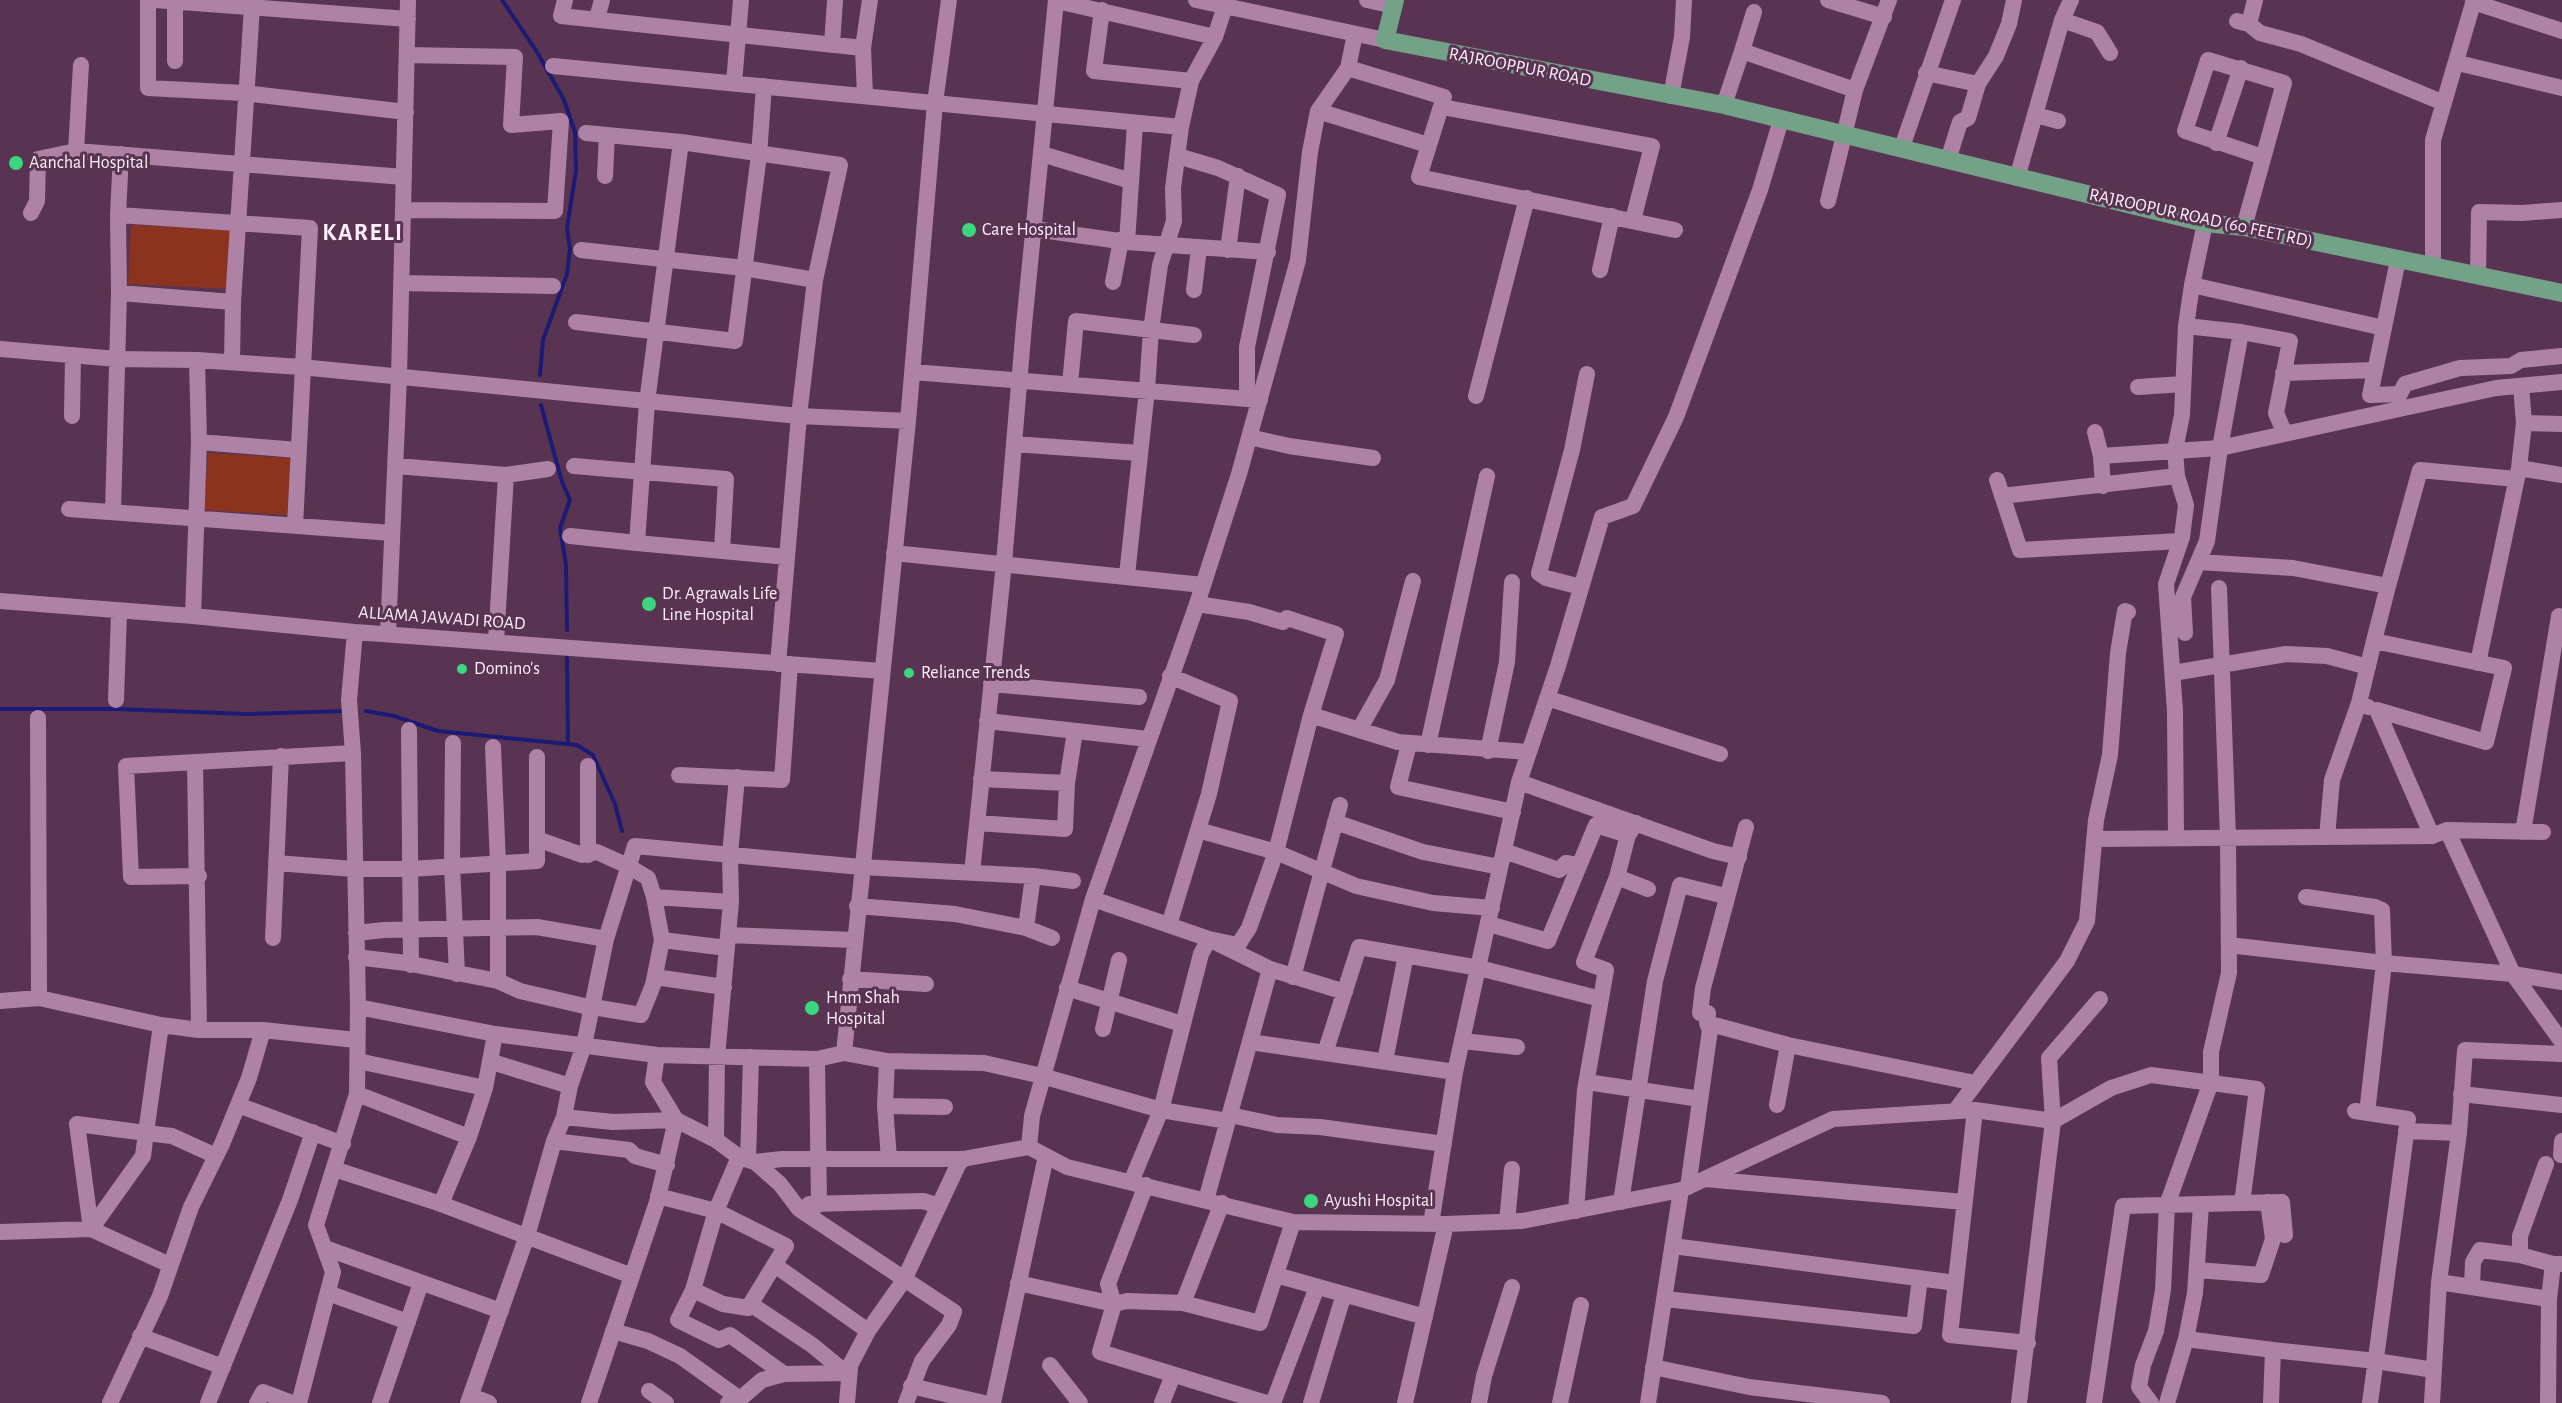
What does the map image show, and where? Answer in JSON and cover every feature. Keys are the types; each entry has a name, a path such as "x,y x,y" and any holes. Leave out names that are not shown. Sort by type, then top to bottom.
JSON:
{"main road":[{"path":"1385,40 1394,3"},
{"name":"RAJROOPPUR ROAD","path":"1385,40 1724,105 1843,133"},
{"name":"RAJROOPUR ROAD (60 FEET RD)","path":"1843,133 2205,223 2244,227 2562,293"}],"street":[{"path":"148,0 148,88 244,93 406,112"},
{"path":"157,0 252,7 293,5 408,19"},
{"path":"388,634 399,377 408,0"},
{"path":"565,0 561,16 597,18 737,37 862,48"},
{"path":"597,18 602,0"},
{"path":"734,83 737,0"},
{"path":"832,45 835,0"},
{"path":"865,96 862,48 870,0"},
{"path":"844,1053 857,906 913,372 935,103 949,0"},
{"path":"972,873 1004,563 1019,380 1056,0 1215,37"},
{"name":"RAJROOPPUR ROAD","path":"1196,0 1258,7 1385,40"},
{"path":"1367,0 1394,3"},
{"path":"1671,96 1682,37 1684,0"},
{"path":"1828,0 1884,17"},
{"path":"1828,201 1855,90 1889,0"},
{"path":"1902,147 1953,0"},
{"path":"1948,160 1960,122 1968,118 1978,84 1996,56 2009,24 2014,0"},
{"path":"2017,178 2062,20 2071,0"},
{"path":"2255,0 2243,22 2260,33 2301,45 2444,103"},
{"path":"2433,266 2433,140 2458,63 2473,1 2562,31"},
{"path":"175,2 175,61"},
{"path":"1127,575 1147,390 1151,330 1160,265 1173,221 1173,188 1181,127 1191,81 1215,37 1220,2"},
{"path":"232,362 244,93 252,7"},
{"path":"1102,10 1094,71 1191,81"},
{"path":"1724,105 1754,12"},
{"path":"2062,20 2097,32 2110,53"},
{"path":"1029,1146 1032,1116 1042,1076 1093,899 1197,604 1250,437 1254,399 1298,260 1310,152 1318,111 1348,68 1355,34"},
{"path":"1742,51 1855,90"},
{"path":"403,210 555,211 561,121 511,125 515,57 407,55"},
{"path":"2244,227 2284,84 2241,68 2208,60 2185,131 2263,157"},
{"path":"2458,63 2562,88"},
{"path":"76,151 81,65"},
{"path":"554,66 1181,127"},
{"path":"1348,68 1444,97 1419,177 1676,230"},
{"path":"2216,143 2241,68"},
{"path":"1926,73 1978,84"},
{"path":"576,322 735,341 759,155 764,86"},
{"path":"1442,108 1652,146 1633,220"},
{"path":"1318,111 1428,145"},
{"path":"2036,115 2058,121"},
{"path":"1405,1403 1425,1317 1438,1224 1444,1143 1455,1072 1519,782 1602,517 1633,506 1676,417 1760,190 1781,120"},
{"path":"1113,282 1124,241 1135,124"},
{"path":"586,133 681,142 840,165 815,280 799,416 787,556 782,780 679,775"},
{"path":"605,176 608,135"},
{"path":"637,543 647,402 681,142"},
{"path":"31,213 37,201 38,159 76,151 404,177"},
{"path":"113,512 119,293 117,215 121,154"},
{"path":"1042,154 1131,181"},
{"path":"1178,156 1238,176 1278,195 1247,347 1254,399"},
{"path":"1228,250 1238,176"},
{"path":"1476,396 1527,198"},
{"path":"2478,276 2479,212 2522,213 2562,210"},
{"path":"117,215 310,228 301,367 295,526"},
{"path":"1600,270 1612,216"},
{"path":"2176,838 2173,673 2166,584 2180,541 2186,505 2177,476 2175,450 2183,384 2186,326 2205,223"},
{"path":"1034,229 1124,241 1268,252"},
{"path":"1194,290 1199,248"},
{"path":"581,250 664,261 744,268 815,280"},
{"path":"2398,260 2370,395 2400,394 2405,384 2460,368 2511,366 2521,360 2562,356"},
{"path":"401,283 553,285"},
{"path":"2192,285 2384,328"},
{"path":"119,293 233,302"},
{"path":"1070,384 1076,321 1194,335"},
{"path":"2186,326 2241,332 2290,341 2276,413 2285,434"},
{"path":"2185,633 2183,597 2207,541 2220,448 2241,332"},
{"path":"0,350 117,359 196,360 301,367 799,416 908,421"},
{"path":"72,416 73,356"},
{"path":"193,616 199,442 196,360"},
{"path":"2283,373 2375,370"},
{"path":"913,372 1254,399"},
{"path":"1581,587 1546,578 1539,573 1572,450 1587,374"},
{"path":"2101,456 2220,448 2484,391 2562,382"},
{"path":"2138,387 2183,384"},
{"path":"2478,663 2518,473 2524,423 2521,386"},
{"path":"2524,423 2562,424"},
{"path":"2095,432 2101,456 2103,486"},
{"path":"1250,437 1289,446 1373,458"},
{"path":"199,442 298,450"},
{"path":"1014,444 1139,453"},
{"path":"396,466 506,475 548,469"},
{"path":"574,466 726,478 722,550"},
{"path":"2327,837 2332,780 2359,703 2420,470 2562,475"},
{"path":"496,642 506,475"},
{"path":"1428,745 1487,476"},
{"path":"2177,476 2103,486 1999,488 2020,550 2180,541"},
{"path":"69,509 392,533"},
{"path":"570,536 787,556"},
{"path":"894,553 1127,575 1203,585"},
{"path":"2199,562 2293,568 2388,586"},
{"path":"1359,730 1387,680 1413,581"},
{"path":"1488,751 1507,662 1512,582"},
{"path":"2151,1403 2139,1387 2143,1365 2156,1331 2163,1290 2166,1205 2211,1082 2211,1052 2229,974 2228,838 2219,588"},
{"name":"ALLAMA JAWADI ROAD","path":"0,601 193,616 355,632 882,671"},
{"path":"1093,899 1168,926 1209,939 1238,945 1249,928 1276,852 1311,714 1336,633 1287,618 1283,622 1249,612 1197,604"},
{"path":"1954,1111 2067,961 2087,921 2099,801 2110,755 2118,653 2125,611 2128,612"},
{"path":"116,700 119,612"},
{"path":"2523,832 2556,675 2559,616 2562,617"},
{"path":"299,1403 333,1272 316,1225 357,1094 358,1006 353,753 349,700 355,632"},
{"path":"2359,703 2486,742 2504,668 2374,641"},
{"path":"2173,673 2222,667 2286,654 2327,656 2368,667"},
{"path":"1168,926 1198,830 1230,701 1170,676"},
{"path":"991,684 1139,697"},
{"path":"1547,698 1720,754"},
{"path":"2377,710 2513,974 2562,1042"},
{"path":"1311,714 1409,744 1528,752"},
{"path":"38,718 39,998"},
{"path":"987,721 1148,739"},
{"path":"409,730 411,964"},
{"path":"977,823 1065,829 1067,783 1075,731"},
{"path":"453,743 452,865 457,974"},
{"path":"1409,744 1398,787 1513,813"},
{"path":"493,747 498,863 498,981"},
{"path":"199,876 131,877 126,766 353,753"},
{"path":"273,938 281,756"},
{"path":"276,863 354,869 410,869 537,861 537,757"},
{"path":"195,762 199,876 199,1030"},
{"path":"588,765 588,855"},
{"path":"716,1140 717,1057 731,902 730,855 737,777"},
{"path":"981,779 1067,783"},
{"path":"1519,782 1632,829 1739,857"},
{"path":"1293,977 1324,871 1340,805"},
{"path":"1335,822 1423,852 1502,859 1559,870 1566,862 1578,865"},
{"path":"1198,830 1276,852 1356,886 1490,916 1548,941 1596,825 1632,829"},
{"path":"1647,1403 1673,1246 1685,1189 1710,1030 1707,1023 1708,1013 1700,1013 1703,988 1746,827"},
{"path":"1576,1211 1587,1082 1606,970 1584,962 1617,877 1632,829"},
{"path":"2094,839 2543,832"},
{"path":"356,957 411,964 498,981 520,991 641,1015 655,976 662,940 648,878 597,852 588,855 537,839"},
{"path":"489,1403 470,1400 527,1236 554,1141 564,1117 570,1086 584,1045 593,1007 606,939 634,846 861,867 1033,876 1073,881"},
{"path":"1026,928 1033,876"},
{"path":"1617,877 1648,889"},
{"path":"1621,1202 1655,981 1680,885 1721,895 1728,893"},
{"path":"654,897 731,902"},
{"path":"2306,897 2382,910 2384,963 2361,1112 2408,1119 2370,1403"},
{"path":"857,906 955,914 1026,928 1052,938"},
{"path":"356,933 412,929 537,927 606,939"},
{"path":"1209,939 1270,969 1345,992"},
{"path":"1209,939 1201,954 1161,1110 1108,1284 1114,1304 1100,1352 1173,1375 1223,1397 1266,1403"},
{"path":"662,940 728,942 854,940"},
{"path":"2229,945 2384,963 2513,974 2562,982"},
{"path":"1325,1053 1359,947 1479,968 1601,999"},
{"path":"1385,1061 1406,955"},
{"path":"1103,1029 1119,960"},
{"path":"1183,1303 1214,1202 1229,1118 1270,969"},
{"path":"655,976 724,987"},
{"path":"850,979 926,984"},
{"path":"1067,988 1182,1024"},
{"path":"0,1001 39,998 199,1030 263,1030 357,1040"},
{"path":"2019,1403 2053,1121 2049,1058 2100,999"},
{"path":"358,1006 495,1034 657,1055 817,1059 844,1053 886,1061 984,1063 1042,1076 1161,1110 1444,1143"},
{"path":"1707,1023 1788,1045 1975,1083"},
{"path":"91,1229 142,1156 160,1024"},
{"path":"110,1403 160,1296 191,1207 238,1104 263,1030"},
{"path":"441,1204 469,1137 485,1088 492,1062 495,1034"},
{"path":"1463,1041 1518,1047"},
{"path":"1250,1042 1455,1072"},
{"path":"1777,1105 1788,1045"},
{"path":"2432,1403 2439,1282 2459,1133 2465,1050 2562,1054"},
{"path":"594,1400 613,1331 667,1166 676,1120 653,1082 657,1055"},
{"path":"751,1057 747,1160 716,1211 693,1290 678,1320 719,1340 730,1335 784,1374"},
{"path":"817,1059 819,1205"},
{"path":"358,1061 485,1088"},
{"path":"886,1061 885,1106 888,1159"},
{"path":"492,1062 570,1086"},
{"path":"747,1160 963,1159 1029,1146 1067,1167 1293,1221 1438,1224 1507,1222 1685,1189 1833,1119 1975,1110 2053,1121 2111,1088 2151,1075 2257,1089 2242,1203"},
{"path":"1587,1082 1700,1099"},
{"path":"357,1094 469,1137"},
{"path":"2461,1094 2562,1105"},
{"path":"238,1104 343,1144"},
{"path":"885,1106 945,1107"},
{"path":"1975,1110 1950,1335 2028,1343"},
{"path":"564,1117 613,1122 676,1120 716,1140 747,1160 780,1184 795,1204 954,1312 949,1325 922,1361 908,1395 984,1403"},
{"path":"91,1229 77,1124 172,1136 216,1156"},
{"path":"2406,1131 2459,1133"},
{"path":"208,1403 290,1200 312,1132"},
{"path":"554,1141 629,1150 635,1156 667,1166"},
{"path":"2561,1155 2562,1141"},
{"path":"993,1403 1046,1156"},
{"path":"847,1403 848,1370 868,1331 904,1280 963,1159"},
{"path":"2520,1255 2520,1236 2546,1164"},
{"path":"334,1169 441,1204 632,1276"},
{"path":"1507,1222 1512,1169"},
{"path":"1705,1179 1964,1202"},
{"path":"658,1196 716,1211 786,1246 776,1266 748,1308"},
{"path":"795,1204 923,1201 939,1206"},
{"path":"2094,1403 2123,1206 2282,1202 2285,1235"},
{"path":"2197,1270 2261,1275 2273,1239 2268,1203"},
{"path":"2167,1403 2186,1339 2197,1270 2201,1204"},
{"path":"1018,1283 1114,1304 1127,1301 1183,1303 1260,1323 1293,1221"},
{"path":"0,1232 91,1229 170,1266"},
{"path":"1673,1246 1956,1283"},
{"path":"325,1248 501,1311"},
{"path":"2472,1287 2473,1262 2480,1250 2520,1255 2557,1264 2549,1299 2548,1403"},
{"path":"776,1266 868,1331"},
{"path":"1276,1275 1425,1317"},
{"path":"1665,1299 1914,1326 1920,1278"},
{"path":"2439,1282 2549,1299"},
{"path":"380,1403 421,1283"},
{"path":"1273,1403 1317,1287"},
{"path":"1479,1403 1484,1376 1512,1287"},
{"path":"693,1290 723,1304 748,1308 752,1305 848,1370"},
{"path":"328,1293 408,1322"},
{"path":"1311,1403 1344,1294"},
{"path":"1560,1403 1581,1305"},
{"path":"613,1331 648,1341 680,1356 734,1401 762,1380 784,1374 848,1370"},
{"path":"141,1336 224,1366"},
{"path":"2186,1339 2434,1370"},
{"path":"2271,1403 2273,1350"},
{"path":"1050,1365 1080,1403"},
{"path":"1653,1367 1747,1395 1882,1403"},
{"path":"1162,1403 1173,1375"},
{"path":"257,1403 263,1392 292,1403"},
{"path":"649,1392 666,1403"}],"shaded area":[{"path":"131,225 234,230 231,289 128,284"},
{"path":"208,453 291,458 287,515 204,510"}],"waterway":[{"path":"502,0 537,52 564,100 575,132 576,171 567,228 570,249 567,274 543,340 540,375"},
{"path":"541,405 562,482 570,500 560,528 566,565 567,630"},
{"path":"567,658 568,744"},
{"path":"0,709 116,709 247,714 344,711"},
{"path":"366,711 394,716 438,731 577,745 593,755 615,804 622,831"}],"place":[{"name":"Aanchal Hospital","path":"16,163"},
{"name":"Care Hospital","path":"969,230"},
{"name":"Dr. Agrawals Life Line Hospital","path":"649,604"},
{"name":"Domino's","path":"462,669"},
{"name":"Reliance Trends","path":"909,673"},
{"name":"Hnm Shah Hospital","path":"812,1008"},
{"name":"Ayushi Hospital","path":"1311,1201"}],"district":[{"name":"KARELI","path":"363,233"}]}
